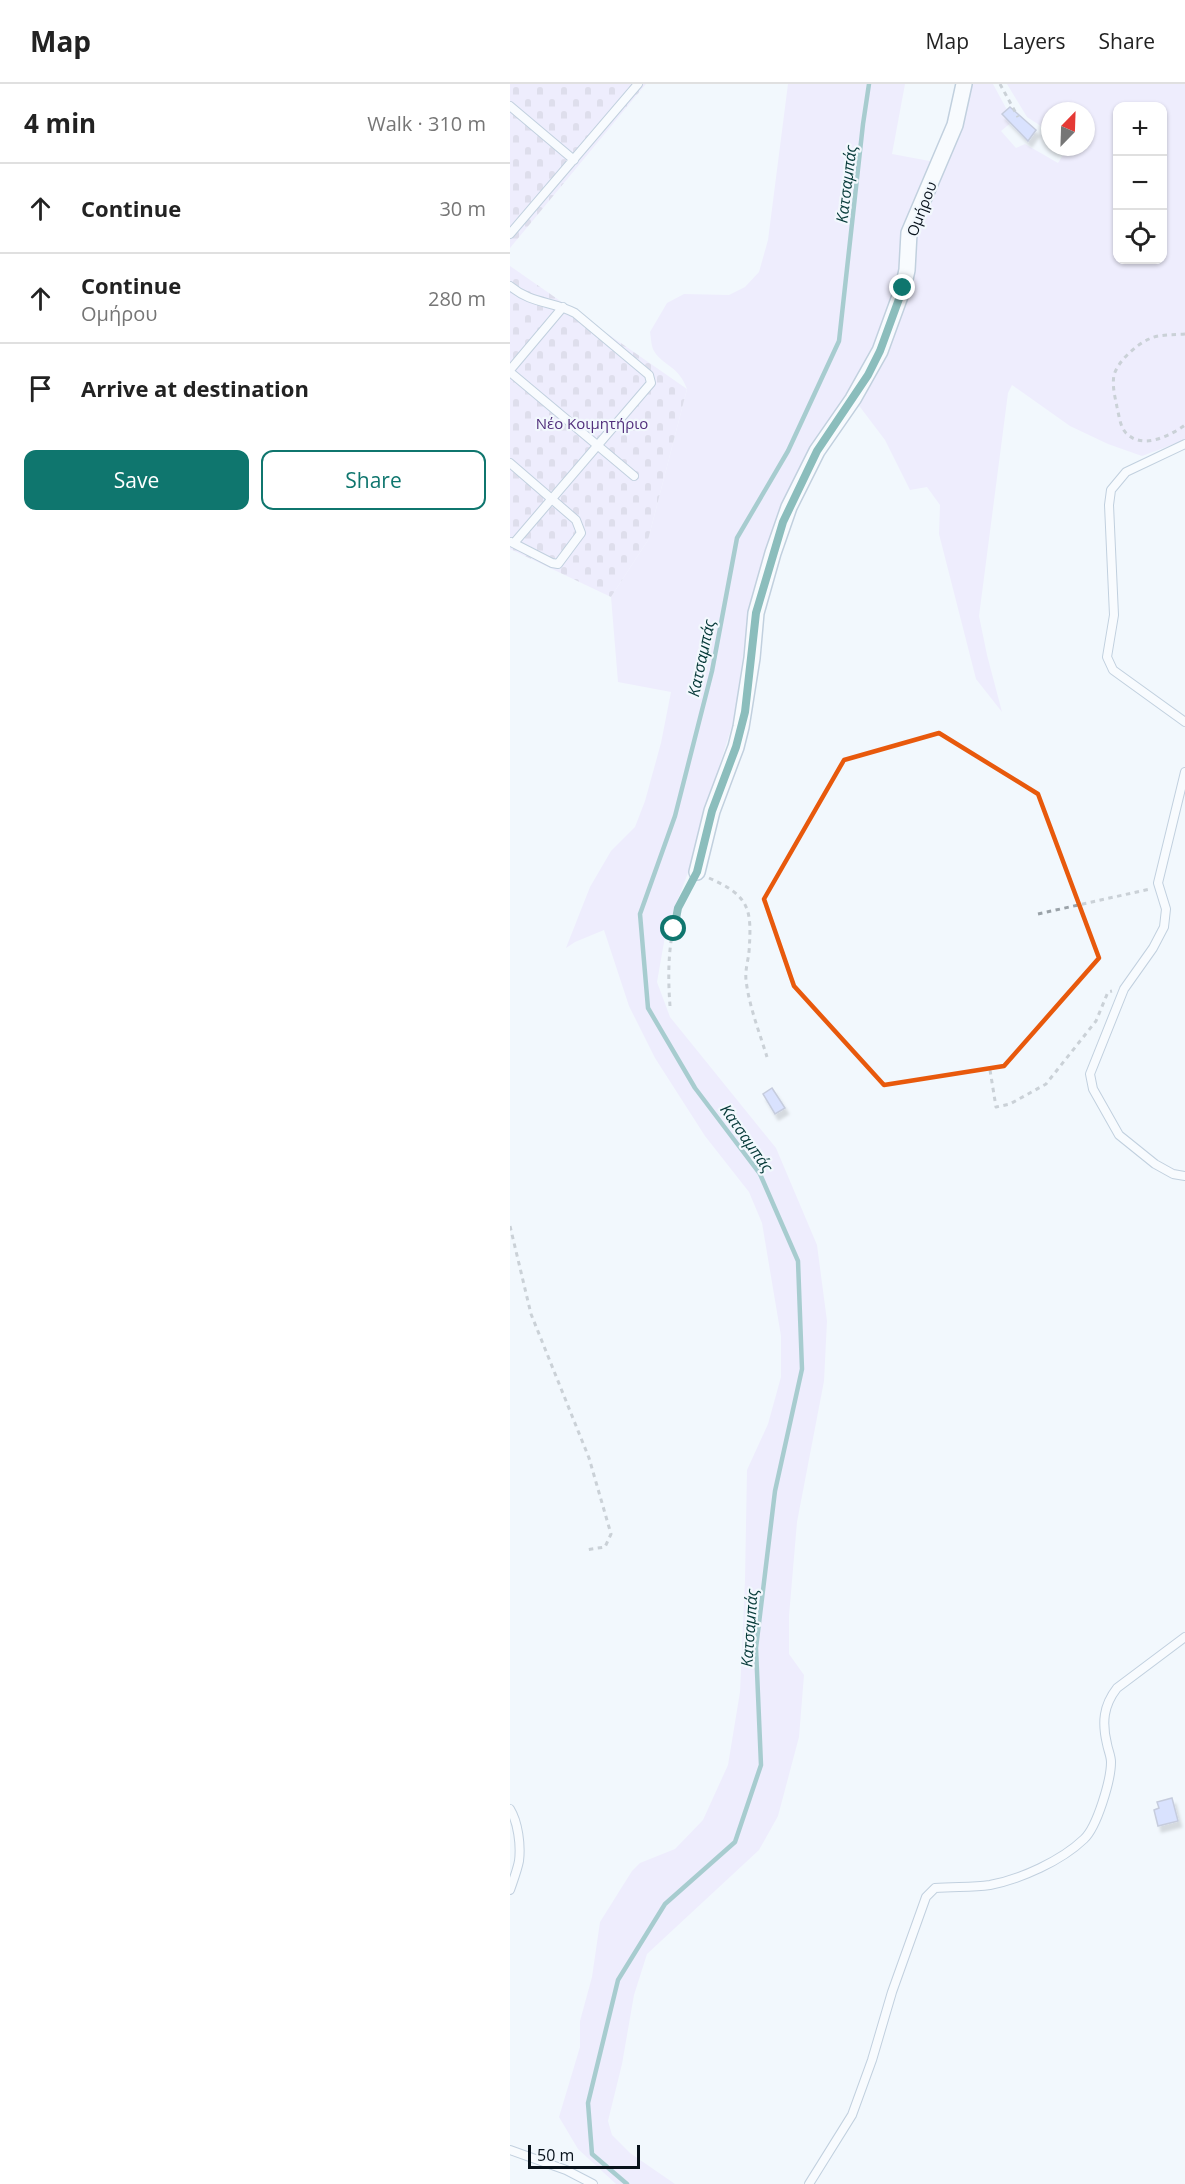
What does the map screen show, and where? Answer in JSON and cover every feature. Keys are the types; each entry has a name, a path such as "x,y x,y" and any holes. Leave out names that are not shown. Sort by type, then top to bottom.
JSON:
{"street":[{"name":"Ομήρου","path":"697,872 712,811 736,747 743,720 756,613 776,543 789,507 817,451 853,399 880,351 903,288 907,270 909,233 955,125 964,84"}],"lane":[{"path":"510,234 638,84"},
{"path":"510,106 574,160"},
{"path":"510,286 524,297 563,307 574,313 649,375 651,383 553,500 512,542 552,563 561,563 580,533 576,520 553,500 510,463"},
{"path":"563,307 510,371 634,476"},
{"path":"1185,444 1126,472 1111,490 1109,505 1114,615 1107,657 1113,670 1185,722"},
{"path":"1185,772 1158,883 1166,909 1164,927 1153,948 1124,989 1089,1074 1093,1089 1119,1135 1155,1164 1173,1174 1185,1176"},
{"path":"809,2184 852,2115 872,2060 892,1992 926,1898 935,1888 971,1888 992,1885 1045,1866 1086,1838 1097,1819 1109,1776 1111,1761 1104,1733 1103,1716 1110,1698 1117,1688 1185,1637"},
{"path":"510,1809 518,1833 519,1861 510,1890"},
{"path":"510,2150 566,2170 594,2184"}],"path":[{"path":"1000,84 1018,117"},
{"path":"1185,334 1150,338 1136,347 1114,374 1114,393 1126,434 1140,441 1155,440 1185,425"},
{"path":"670,1006 669,958 678,908 697,872 736,892 747,907 749,953 746,978 751,1005 767,1057"},
{"path":"1038,914 1159,887"},
{"path":"990,1070 996,1107 1010,1104 1046,1084 1096,1021 1108,992 1124,989"},
{"path":"510,1226 531,1314 589,1458 611,1534 605,1547 585,1550"}],"highlighted area":[{"path":"939,733 1038,794 1099,958 1004,1066 884,1085 794,986 764,899 844,760"}],"green space":[{"path":"510,84 646,84 510,248"},
{"path":"788,84 905,84 892,154 935,162 879,339 759,576 746,634 734,719 692,862 666,931 657,982 670,1017 776,1148 817,1245 827,1321 824,1381 797,1522 789,1616 789,1654 804,1675 799,1737 778,1816 759,1850 647,1954 634,1995 622,2064 608,2121 612,2135 630,2153 675,2184 616,2184 578,2149 559,2117 580,2047 580,2021 592,1977 600,1922 632,1871 640,1863 675,1849 703,1820 728,1765 740,1692 747,1470 768,1424 781,1377 781,1336 762,1223 749,1192 705,1136 655,1058 629,1006 604,930 566,948 590,887 611,851 635,827 645,801 661,743 671,692 618,682 611,597 648,540 687,389 680,375 654,351 650,332 667,303 684,294 729,295 745,287 759,272 768,240"},
{"path":"970,84 993,84 1013,121 1001,131 1016,148 1025,144 1041,153 1041,156 1046,156 1058,163 1062,156 1095,156 1095,102 1041,102 1041,126 1027,117 1007,84 1185,84 1185,440 1142,456 1108,444 1070,426 1012,385 1008,393 979,616 1002,712 976,679 939,534 940,505 927,487 910,490 885,440 857,403"},
{"name":"Νέο Κοιμητήριο","path":"510,266 687,389 648,540 611,597 510,549"}],"building":[{"path":"1010,107 1036,130 1028,141 1002,114"},
{"path":"772,1088 785,1108 775,1114 763,1094"},
{"path":"1172,1798 1178,1821 1158,1826 1154,1810 1159,1808 1157,1802"}],"waterway":[{"name":"Κατσαμπάς","path":"627,2184 592,2154 588,2103 618,1980 665,1904 735,1842 761,1765 756,1648 775,1491 802,1369 798,1261 760,1174 695,1088 648,1008 640,914 675,816 712,671 737,538 788,451 839,341 869,84"}],"route":[{"path":"674,929 678,908 697,872 712,811 736,747 745,712 756,613 783,522 817,451 868,375 880,351 903,288"}]}
